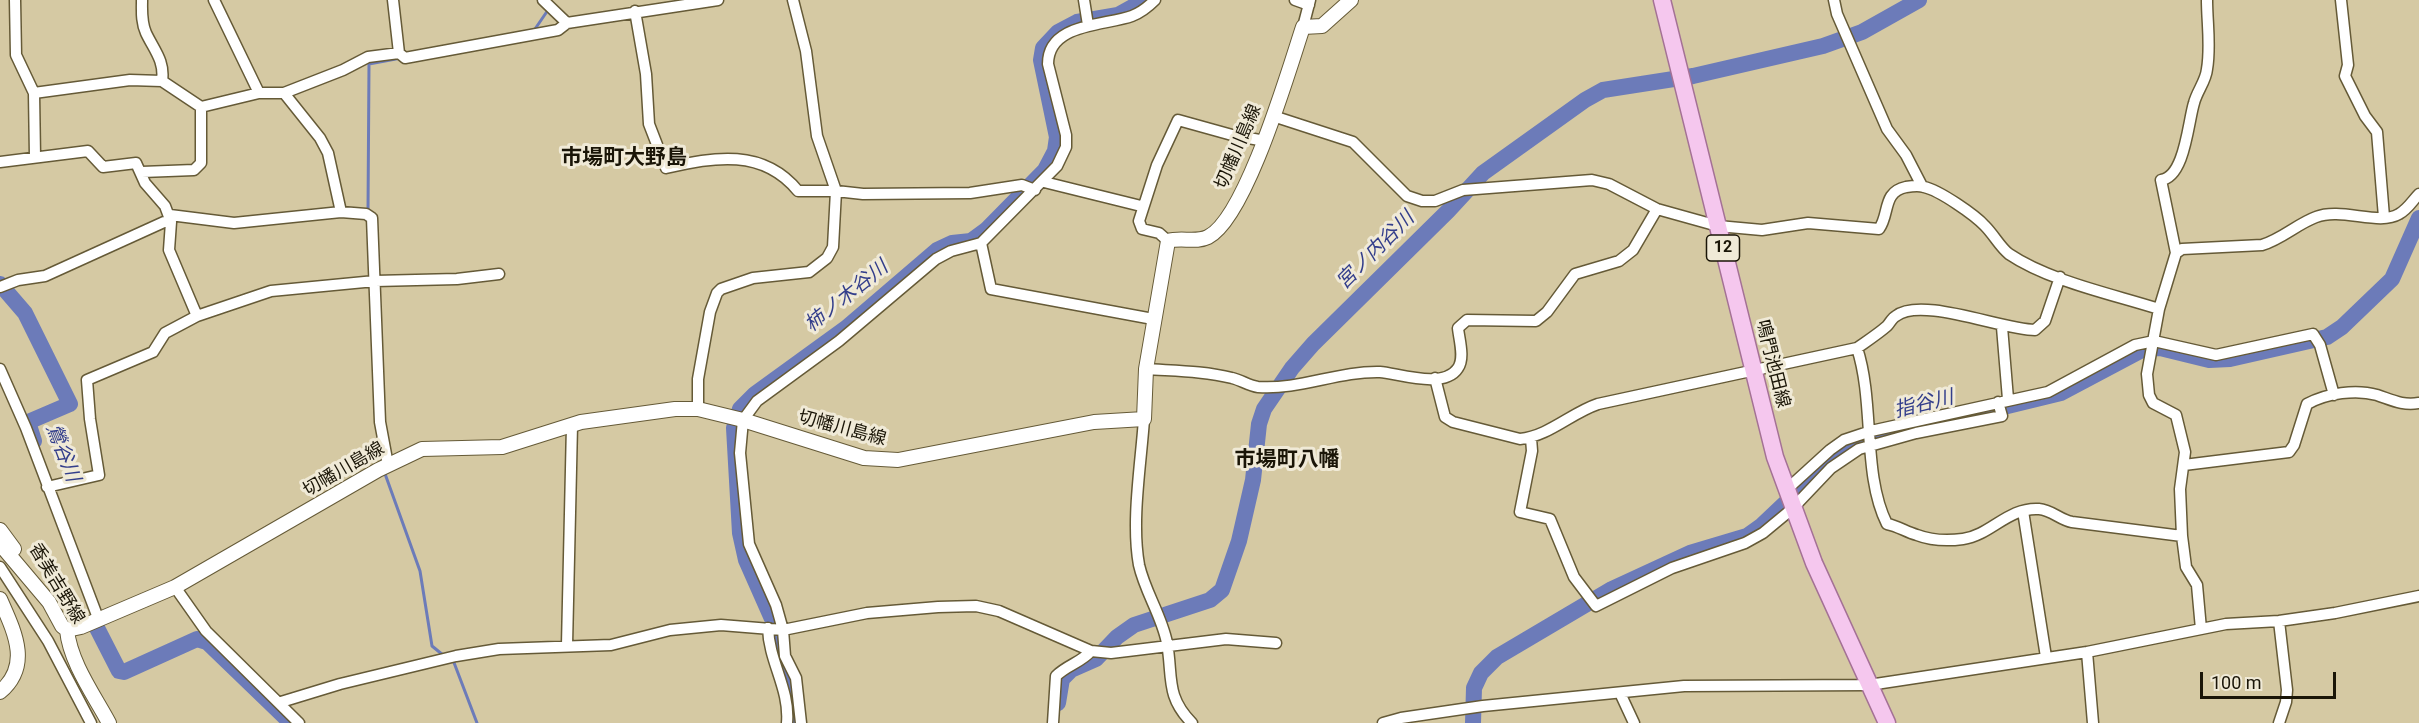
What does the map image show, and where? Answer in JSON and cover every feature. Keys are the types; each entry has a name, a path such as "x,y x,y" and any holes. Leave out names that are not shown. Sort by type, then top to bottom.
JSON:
{"main road":[{"path":"1303,27 1322,26 1351,0"},
{"name":"鳴門池田線","path":"1662,0 1753,369 1789,500 1887,723"},
{"name":"切幡川島線","path":"1168,241 1176,238 1208,237 1221,226 1246,185 1265,141 1303,27"},
{"path":"1144,418 1146,369 1168,241"},
{"name":"切幡川島線","path":"67,630 81,627 175,587 384,466 422,449 502,447 572,425 608,417 675,409 698,409 739,418 864,458 898,460 1094,422 1144,418"},
{"name":"香美吉野線","path":"0,530 24,561 30,579 49,602 62,626 67,630 68,640 78,663 109,723"},
{"path":"0,544 30,579"},
{"path":"0,599 17,639 19,658 14,676 0,692"}],"street":[{"path":"15,0 16,55 33,93 35,157"},
{"path":"142,0 142,19 145,31 160,58 163,70 162,81"},
{"path":"214,0 259,93"},
{"path":"393,0 402,55"},
{"path":"33,93 130,80 162,81 201,107 259,93 284,93 343,70 368,57 402,55 558,30 567,23 718,0"},
{"path":"698,409 698,379 710,312 717,293 721,289 753,278 815,269 831,254 833,247 836,191 817,136 806,51 793,0"},
{"path":"1084,0 1088,25"},
{"path":"635,11 646,74 649,124 666,168 709,159 737,157 774,170 788,179 798,191 863,194 949,193 1031,188 1044,182 1057,166 1066,147 1066,135 1048,64 1048,53 1055,43 1070,33 1088,25 1111,23 1135,15 1155,0"},
{"path":"1295,0 1310,3 1303,27"},
{"path":"1834,0 1837,14 1887,129 1906,155 1922,186"},
{"path":"2201,629 2197,585 2186,567 2182,536 2180,489 2184,465 2182,429 2176,415 2153,403 2149,395 2147,374 2154,346 2159,309 2176,252 2161,180 2166,179 2175,170 2184,150 2194,101 2207,72 2207,0"},
{"path":"2341,0 2348,65 2345,76 2365,116 2377,132 2384,217"},
{"path":"547,5 567,23"},
{"path":"284,93 320,138 328,153 341,212"},
{"path":"142,172 194,170 201,163 201,107"},
{"path":"1273,116 1353,142 1407,196 1422,201 1435,201 1463,190 1592,180 1609,184 1657,209 1718,226 1762,230 1808,223 1879,229 1884,222 1887,200 1894,192 1905,187 1922,186 1933,189 1984,224 2007,252 2027,265 2159,309"},
{"path":"1168,241 1160,233 1142,230 1139,221 1141,206 1178,120 1232,135 1265,141"},
{"path":"0,162 88,151 104,167 136,163 145,183 170,218 170,250 197,316"},
{"path":"1044,182 1141,206"},
{"path":"787,723 788,709 785,689 773,664 776,605 749,543 739,418 756,401 839,341 936,259 951,251 981,243 1031,188"},
{"path":"2176,252 2182,249 2268,243 2317,217 2334,213 2384,217 2398,215 2419,194"},
{"path":"1146,369 1196,372 1233,378 1256,387 1303,385 1322,378 1370,372 1418,380 1435,378 1458,368 1461,358 1458,328 1467,320 1536,321 1547,312 1575,274 1619,261 1633,250 1657,209"},
{"path":"3,286 45,276 170,218 234,223 341,212 368,214 384,466"},
{"path":"981,243 991,289 1153,319"},
{"path":"49,486 99,475 87,380 153,351 165,333 197,316 271,291 372,282 457,279 498,274"},
{"path":"1435,378 1445,417 1453,422 1520,439 1531,438 1581,410 1598,404 1753,369 1830,356 1857,348 1887,326 1896,315 1909,311 1952,313 2002,327 2035,330 2045,321 2060,277"},
{"path":"1531,438 1532,451 1520,512 1550,519 1574,577 1596,606 1672,568 1744,543 1763,533 1830,450 1844,440 1916,433 2002,416 2002,327"},
{"path":"2002,405 2048,392 2135,345 2217,355 2313,334 2317,339 2334,395"},
{"path":"1857,348 1871,438 1874,487 1878,507 1887,524 1917,536 1943,540 1964,539 1979,533 2006,516 2039,509 2053,513 2060,520 2182,536"},
{"path":"0,369 49,486 98,618"},
{"path":"2184,465 2289,452 2294,446 2307,404 2334,395 2374,394 2405,405 2419,404"},
{"path":"1144,418 1136,547 1145,585 1167,644 1170,686 1175,702 1192,723"},
{"path":"567,645 572,425"},
{"path":"1789,500 1871,438"},
{"path":"2023,511 2046,657"},
{"path":"0,567 48,641 91,723"},
{"path":"175,587 206,631 281,702 299,723"},
{"path":"1383,723 1466,708 1703,685 1869,685 2087,652 2201,629 2279,621 2419,596"},
{"path":"281,702 340,684 456,656 518,646 611,645 670,630 721,625 775,629 867,613 976,606 999,611 1094,651 1111,653 1167,644 1226,639 1276,643"},
{"path":"2279,621 2287,690 2286,702 2279,723"},
{"path":"775,629 796,678 801,723"},
{"path":"1053,723 1056,676 1094,651"},
{"path":"2087,652 2093,723"},
{"path":"1620,693 1634,723"}],"waterway":[{"name":"柿ノ木谷川","path":"795,723 796,708 792,687 779,660 773,621 746,560 740,533 734,428 740,409 755,394 846,328 937,250 952,243 971,241 986,230 1045,170 1055,151 1057,137 1041,60 1043,48 1058,32 1077,22 1118,15 1145,0"},
{"name":"宮ノ内谷川","path":"1058,703 1062,679 1071,670 1096,659 1117,637 1134,625 1210,600 1222,590 1239,541 1253,480 1259,424 1264,409 1292,368 1313,344 1448,211 1483,173 1585,100 1603,90 1693,76 1823,46 1862,32 1919,0"},
{"path":"535,29 548,10"},
{"path":"368,211 369,64 401,58"},
{"name":"指谷川","path":"1473,723 1474,688 1481,673 1497,657 1612,589 1690,553 1747,536 1761,526 1836,455 1852,444 2061,393 2144,349 2160,348 2209,360 2230,359 2327,337 2342,327 2392,279 2419,218"},
{"name":"鶯谷川","path":"0,284 25,313 70,404 28,422 34,441"},
{"path":"375,412 382,465"},
{"path":"384,471 420,571 432,646 443,655"},
{"name":"鶯谷川","path":"97,628 119,671 124,672 197,639 207,642 291,723"},
{"path":"453,660 477,723"}],"district":[{"name":"市場町大野島","path":"624,159"},
{"name":"市場町八幡","path":"1287,461"}]}
